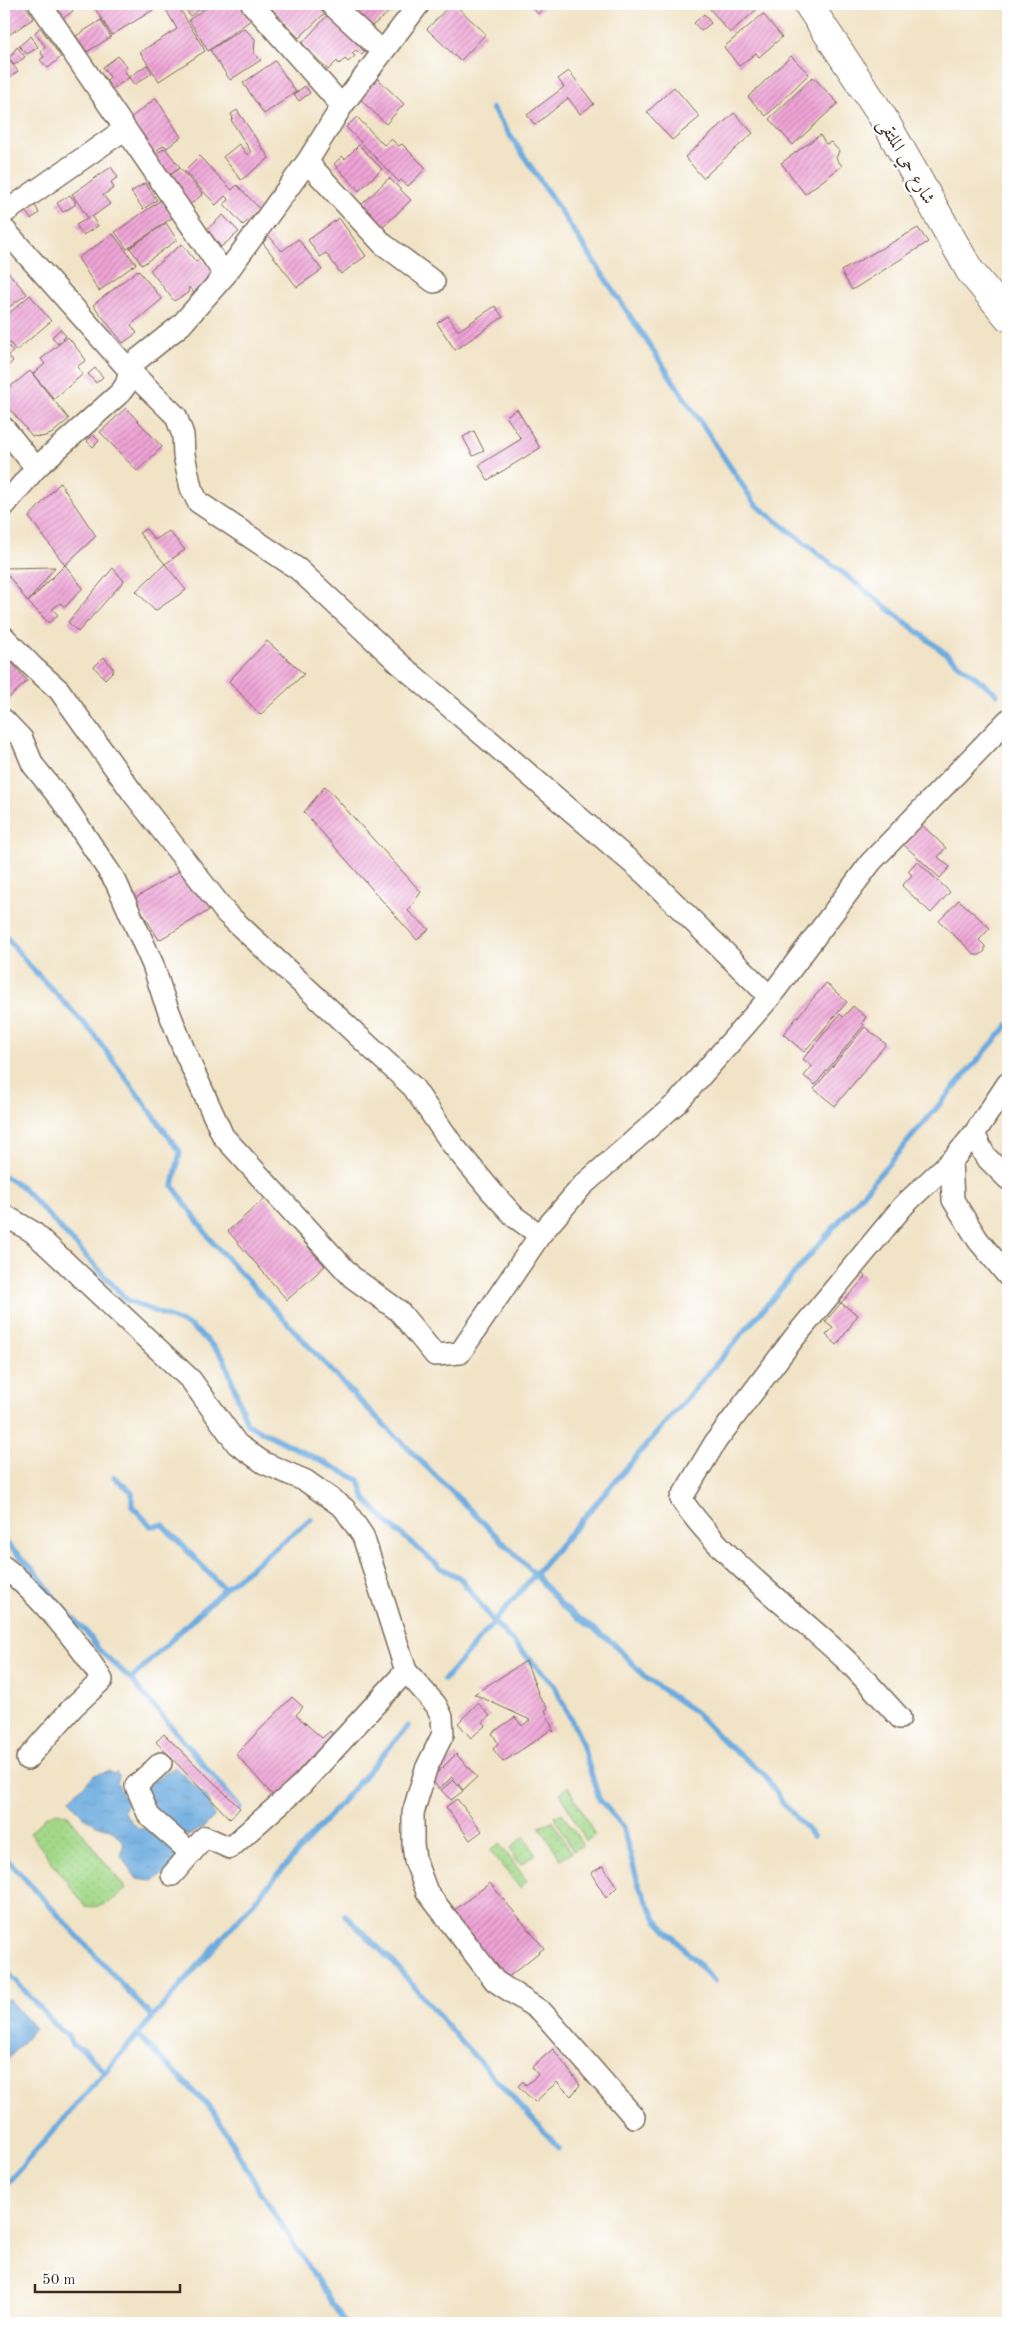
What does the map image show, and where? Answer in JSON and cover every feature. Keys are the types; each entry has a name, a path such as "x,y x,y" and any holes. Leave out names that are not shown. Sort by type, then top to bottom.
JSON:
{"street":[{"path":"40,4 225,275"},
{"path":"252,4 342,106"},
{"path":"332,4 382,51"},
{"path":"4,506 36,468 120,393 126,385 132,364 180,325 225,275 307,162 342,106 419,4"},
{"name":"شارع حي الملتقى","path":"808,4 882,116 970,272 1008,317"},
{"path":"4,213 125,129"},
{"path":"307,162 383,244 434,282"},
{"path":"4,229 129,370 176,416 183,434 184,455 191,488 198,502 298,568 400,664 644,874 770,997"},
{"path":"4,428 36,468"},
{"path":"4,637 59,690 132,792 226,913 413,1087 452,1144 492,1192 515,1217 540,1235"},
{"path":"4,720 22,739 33,765 62,801 116,882 153,965 184,1050 223,1136 352,1277 399,1311 435,1355 460,1353 540,1235 583,1185 678,1102 770,997 872,862 1008,720"},
{"path":"900,1718 846,1660 699,1525 682,1499 716,1442 794,1338 904,1205 951,1161 974,1134 1008,1083"},
{"path":"974,1134 985,1156 1008,1179"},
{"path":"951,1161 953,1200 978,1240 1008,1276"},
{"path":"4,1215 33,1232 191,1380 237,1444 264,1463 306,1481 344,1508 363,1536 406,1671 436,1704 442,1717 443,1725 440,1742 421,1783 414,1813 412,1844 415,1860 427,1892 494,1980 542,2012 634,2116"},
{"path":"4,1567 55,1618 94,1666 102,1680 73,1707 28,1759"},
{"path":"172,1875 205,1837 230,1848 301,1785 406,1671"},
{"path":"161,1763 136,1786 149,1816 191,1853"}],"green space":[{"path":"568,1786 595,1835 586,1841 560,1793"},
{"path":"57,1812 68,1815 126,1889 107,1903 92,1907 85,1906 30,1833 46,1816"},
{"path":"562,1813 583,1845 573,1851 555,1817"},
{"path":"553,1821 571,1853 561,1860 539,1826"},
{"path":"524,1836 536,1854 522,1864 515,1860 511,1848"},
{"path":"499,1843 527,1881 520,1888 490,1851"}],"water":[{"path":"175,1767 209,1800 214,1817 203,1828 188,1836 172,1831 148,1804 147,1785"},
{"path":"109,1771 114,1774 116,1772 119,1777 117,1782 127,1803 123,1811 133,1824 140,1829 154,1826 179,1856 169,1870 153,1881 137,1879 121,1856 124,1843 111,1829 98,1826 87,1819 70,1799 94,1775"},
{"path":"8,1998 35,2028 4,2064 4,2002"}],"building":[{"path":"4,4 24,4 34,18 4,38"},
{"path":"68,4 73,11 63,18 54,5"},
{"path":"92,4 163,4 112,35"},
{"path":"177,4 205,51 159,81 140,52 177,29 164,6"},
{"path":"182,4 208,4 190,16"},
{"path":"211,4 239,4 251,20 208,51 189,20"},
{"path":"278,4 318,4 326,12 299,38 272,9"},
{"path":"346,4 389,4 393,9 367,30"},
{"path":"451,4 454,4 486,34 460,61 427,29"},
{"path":"529,4 546,4 538,14"},
{"path":"717,4 763,4 730,33 710,9"},
{"path":"704,14 711,23 701,31 694,23"},
{"path":"763,14 782,37 759,57 756,53 739,66 724,47"},
{"path":"328,15 365,52 362,55 356,50 352,53 355,56 348,62 345,59 339,64 337,61 328,70 302,43"},
{"path":"101,20 111,37 87,52 76,36"},
{"path":"40,27 61,57 48,68 40,60 44,57 41,53 45,46 35,33"},
{"path":"244,28 255,39 254,54 261,60 230,80 210,50"},
{"path":"31,36 38,47 27,54 19,46"},
{"path":"17,47 25,57 14,65 9,58"},
{"path":"118,56 127,67 124,69 129,78 112,89 106,81 110,77 103,67"},
{"path":"791,56 809,74 766,116 748,97"},
{"path":"7,58 18,71 8,79 4,75 4,60"},
{"path":"275,61 296,92 264,114 243,83"},
{"path":"147,65 152,73 134,85 129,77"},
{"path":"569,71 594,104 580,114 568,98 535,125 527,115 564,87 558,79"},
{"path":"813,77 838,103 793,145 769,119"},
{"path":"377,78 404,104 386,124 359,98"},
{"path":"305,86 310,93 299,101 294,94"},
{"path":"674,87 700,117 672,140 647,112"},
{"path":"156,98 181,137 167,148 164,145 153,153 129,119"},
{"path":"237,110 269,158 241,180 223,157 239,144 247,155 251,152 231,120 233,118 231,114"},
{"path":"734,113 753,133 703,178 685,157"},
{"path":"357,117 384,145 391,139 399,146 402,144 426,168 408,186 401,180 399,182 346,127"},
{"path":"820,135 826,144 831,142 839,151 836,158 842,166 805,194 781,163"},
{"path":"359,145 382,169 359,191 334,164 342,156 345,159"},
{"path":"165,148 180,167 167,176 152,156"},
{"path":"199,156 232,190 237,185 260,209 243,225 224,204 229,200 225,196 216,205 184,171"},
{"path":"111,167 118,177 111,182 114,188 103,195 110,204 92,217 98,226 83,235 76,225 88,218 72,194"},
{"path":"180,168 203,194 187,207 167,178"},
{"path":"389,178 411,200 376,234 354,212"},
{"path":"145,183 157,200 143,209 131,192"},
{"path":"70,195 75,201 75,205 63,212 57,203"},
{"path":"161,200 173,217 127,249 115,232"},
{"path":"35,205 39,213 31,219 25,211"},
{"path":"223,215 239,232 221,247 207,229"},
{"path":"339,218 366,256 341,274 326,253 320,257 308,240"},
{"path":"166,223 177,240 142,265 130,248"},
{"path":"918,228 928,242 852,290 841,271"},
{"path":"113,234 136,264 99,291 78,258"},
{"path":"269,236 282,251 298,239 322,270 297,287 263,243"},
{"path":"182,244 196,262 201,258 216,275 197,297 189,287 188,293 174,301 150,270"},
{"path":"6,270 27,294 4,311 4,272"},
{"path":"138,270 162,299 131,325 137,333 123,343 93,305"},
{"path":"30,295 51,321 16,351 4,335 4,318"},
{"path":"495,306 503,317 455,350 437,323 448,316 458,331"},
{"path":"60,329 66,336 58,344 52,337"},
{"path":"68,337 86,360 77,367 83,374 54,399 33,374 45,364 41,359"},
{"path":"4,340 13,352 8,355 13,361 4,370"},
{"path":"95,368 103,377 96,383 88,374"},
{"path":"30,371 69,419 51,434 42,437 32,436 4,402 4,392"},
{"path":"126,408 162,447 137,471 100,432"},
{"path":"517,409 540,448 488,480 479,465 521,439 506,416"},
{"path":"474,431 484,451 473,456 463,437"},
{"path":"93,435 99,441 93,447 87,441"},
{"path":"60,483 96,536 65,565 29,517"},
{"path":"146,529 155,540 169,531 185,550 165,564 139,533"},
{"path":"165,564 186,590 155,611 136,591"},
{"path":"65,565 83,588 65,607 60,603 52,609 58,615 49,623 28,602"},
{"path":"55,567 28,602 4,568"},
{"path":"113,568 124,581 78,632 68,622"},
{"path":"267,641 304,674 260,715 229,681"},
{"path":"4,653 27,681 4,703"},
{"path":"104,657 114,670 105,679 94,667"},
{"path":"325,786 421,892 408,911 429,929 417,940 304,812"},
{"path":"921,824 946,848 938,857 950,867 940,878 903,844"},
{"path":"917,861 950,892 931,913 902,886 912,875 908,871"},
{"path":"181,870 213,908 159,940 134,899"},
{"path":"959,900 990,928 979,940 985,946 985,951 980,955 975,955 939,921"},
{"path":"826,983 847,1002 804,1052 783,1034"},
{"path":"853,1006 866,1017 862,1023 864,1025 815,1085 804,1076 812,1066 803,1059 840,1014 843,1017"},
{"path":"865,1027 886,1044 835,1106 814,1089"},
{"path":"265,1198 325,1266 287,1300 228,1231"},
{"path":"858,1271 866,1277 841,1303 834,1300"},
{"path":"841,1303 858,1315 837,1345 826,1335 833,1328 825,1322"},
{"path":"526,1661 540,1698 548,1708 545,1710 554,1732 551,1730 503,1762 493,1749 498,1743 492,1733 515,1717 522,1726 530,1720 474,1694"},
{"path":"292,1697 303,1707 296,1715 322,1738 330,1731 335,1737 276,1799 236,1754"},
{"path":"478,1703 490,1716 483,1722 486,1725 471,1738 458,1723"},
{"path":"164,1734 240,1808 230,1819 156,1742"},
{"path":"456,1754 477,1777 463,1790 452,1777 439,1789 431,1779"},
{"path":"453,1780 463,1791 451,1800 441,1790"},
{"path":"457,1799 482,1831 470,1840 446,1807"},
{"path":"603,1866 617,1887 606,1898 591,1873"},
{"path":"490,1883 544,1948 506,1979 448,1915"},
{"path":"553,2049 580,2085 571,2096 557,2082 535,2102 518,2086 523,2081 526,2085 538,2075 532,2067"}],"waterway":[{"path":"492,108 755,504 997,694"},
{"path":"4,934 28,964 93,1033 180,1152 173,1186 213,1243 356,1397 535,1574 562,1606 613,1643 646,1678 695,1712 725,1743 764,1774 784,1804 813,1836"},
{"path":"444,1680 1008,1025"},
{"path":"4,1176 21,1186 127,1300 190,1326 206,1339 224,1358 247,1424 359,1480 365,1499 388,1523 441,1568 460,1578 494,1622 554,1685 581,1740 599,1799 622,1825 639,1886 656,1919 714,1981"},
{"path":"114,1477 132,1492 132,1506 151,1526 163,1525 224,1589"},
{"path":"240,1808 131,1679 224,1589 311,1519"},
{"path":"4,1541 35,1571 59,1604 88,1634 99,1650 131,1679"},
{"path":"4,2187 408,1726"},
{"path":"4,1856 152,2017"},
{"path":"345,1915 394,1963 457,2037 559,2148"},
{"path":"4,1968 59,2029 67,2034 72,2045 84,2050 105,2072"},
{"path":"137,2034 214,2112 261,2193 345,2323"}]}
